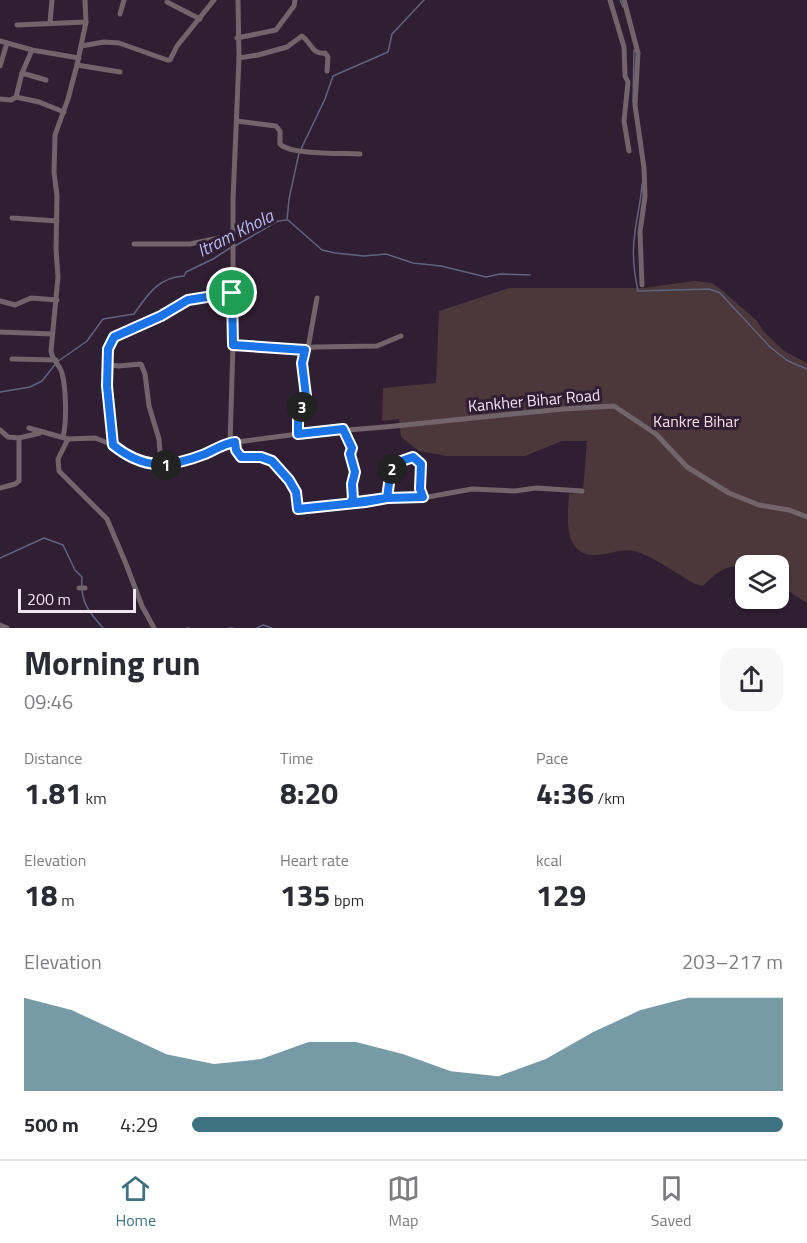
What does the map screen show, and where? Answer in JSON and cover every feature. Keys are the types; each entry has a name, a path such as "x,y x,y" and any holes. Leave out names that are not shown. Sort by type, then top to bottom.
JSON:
{"street":[{"path":"50,22 52,0"},
{"path":"85,0 86,22 79,58 55,135 57,300 51,355 57,362 63,382 66,438 58,459 59,471 107,519 141,606 154,628"},
{"path":"120,14 124,0"},
{"path":"81,46 104,42 119,43 167,60 173,57 177,46 214,0"},
{"path":"238,0 239,58 232,293 232,442 236,450 241,457 261,457 272,461 296,492 298,509 387,498 423,497 472,489 515,491 536,488 582,491"},
{"path":"237,38 276,30 294,6 295,0"},
{"path":"610,0 625,53 625,76 628,82 624,121 629,151"},
{"path":"624,0 637,46 638,66 634,105 645,186 640,232 642,285"},
{"path":"167,2 200,19"},
{"path":"17,25 86,22"},
{"path":"239,58 287,46 302,36 315,51 320,54 325,53 328,57 327,71"},
{"path":"0,66 3,42 32,50 79,58"},
{"path":"16,97 22,73 32,50"},
{"path":"77,65 120,72"},
{"path":"22,73 45,80"},
{"path":"0,99 11,100 16,97 39,102 64,112"},
{"path":"237,121 276,126 280,131 281,146 300,151 360,154"},
{"path":"12,218 57,221"},
{"path":"134,244 190,244 233,235"},
{"path":"113,445 107,386 108,349 114,337 161,316 188,300 232,293"},
{"path":"0,301 15,305 31,298 57,300"},
{"path":"298,434 298,416 306,396 302,363 317,298"},
{"path":"0,332 52,334"},
{"path":"233,345 307,349 377,346 401,336"},
{"path":"12,359 57,362"},
{"path":"29,428 56,437 95,438 113,445 140,462 161,465 159,439 149,406 145,374 141,364 109,365"},
{"name":"Kankher Bihar Road","path":"161,465 179,463 232,442 343,429 385,428 614,406 656,434 687,466 729,493 759,505 789,510 807,517"},
{"path":"343,429 352,448 350,454 355,472 352,484 353,499 350,503"},
{"path":"0,430 8,437 19,438 41,432"},
{"path":"0,488 19,481 19,438"},
{"path":"387,498 390,476 396,463 413,457 421,464 420,489 423,497"},
{"path":"0,625 8,628"}],"green space":[{"name":"Kankre Bihar","path":"694,281 712,283 757,321 764,332 784,351 807,363 807,603 789,591 789,555 735,555 735,567 722,570 703,586 695,584 641,553 624,550 593,555 583,553 576,548 569,532 569,494 583,491 587,441 562,441 525,456 446,456 419,451 401,437 399,419 382,421 383,388 436,383 439,311 509,288 643,288"}],"waterway":[{"name":"Itram Khola","path":"301,149 325,99 333,76 388,52 392,34 424,0"},
{"name":"Itram Khola","path":"620,0 623,7"},
{"name":"Itram Khola","path":"633,102 634,50"},
{"name":"Itram Khola","path":"235,246 278,221 287,220 299,153"},
{"path":"642,184 634,246 638,291 709,289 720,293 770,347 788,361 807,369"},
{"path":"288,220 322,250 335,253 364,256 386,254 413,263 441,266 486,277 500,274 530,275"},
{"name":"Itram Khola","path":"0,392 30,387 42,381 57,362 87,341 103,319 134,314 149,293 161,283 184,276 186,272 230,248"},
{"name":"Itram Khola","path":"0,558 44,538 63,545 75,570 82,577 82,593 86,606 103,628"},
{"path":"257,628 263,625 272,628"}],"route":[{"path":"232,293 188,300 161,316 114,337 108,349 107,374 113,445 140,462 161,465 179,463 235,442 236,450 241,457 261,457 272,461 281,474 289,480 296,492 298,509 365,502 387,498 393,467 397,461 413,457 421,464 420,489 423,497 387,498 350,503 353,499 352,484 355,472 350,454 353,452 351,444 343,429 298,434 298,416 306,396 302,363 305,350 233,345 232,293"}]}
